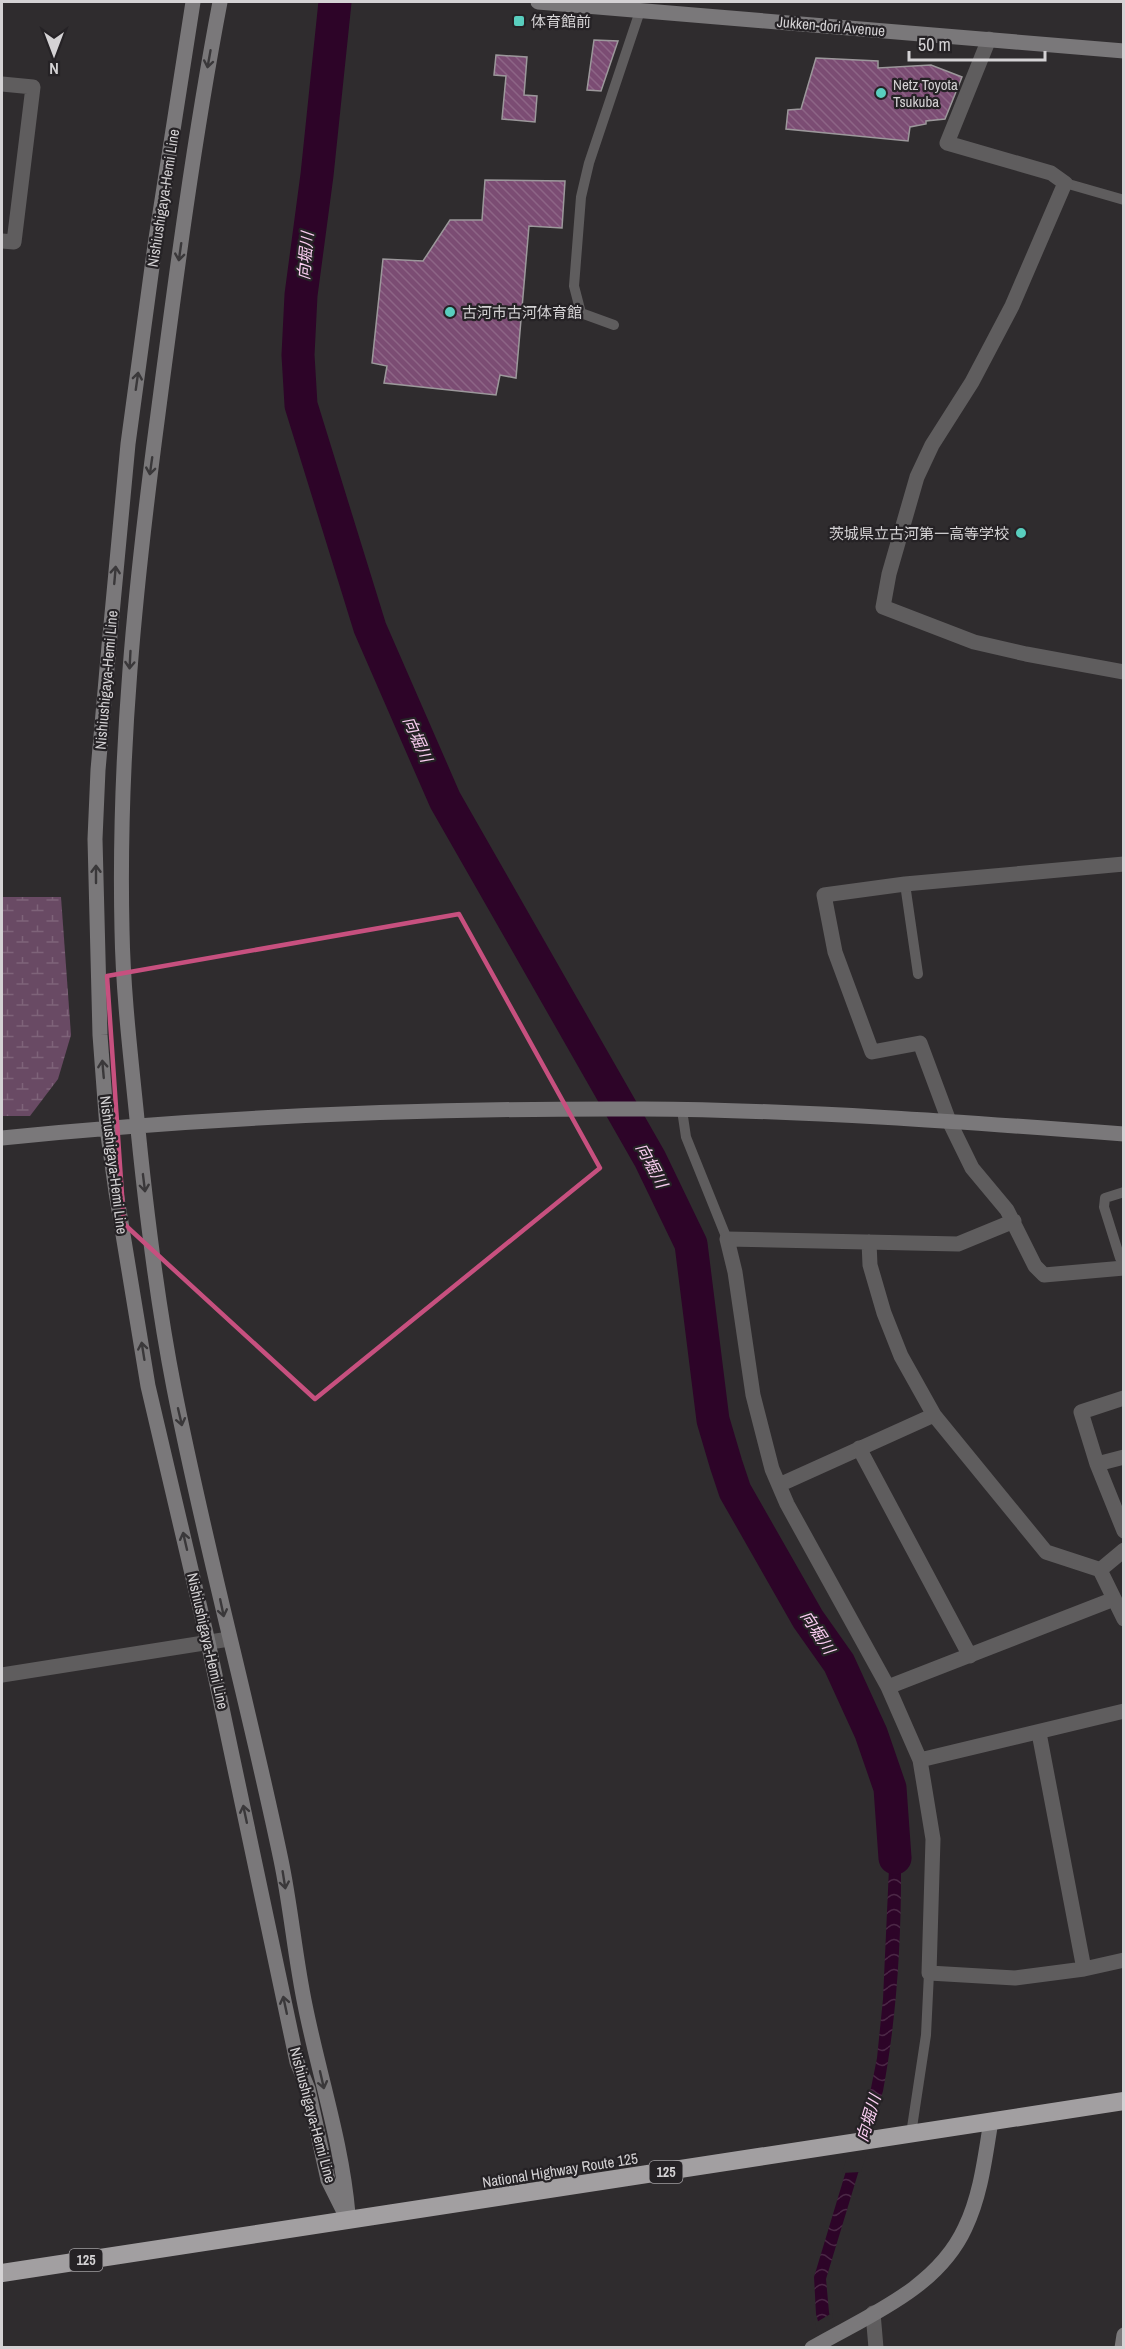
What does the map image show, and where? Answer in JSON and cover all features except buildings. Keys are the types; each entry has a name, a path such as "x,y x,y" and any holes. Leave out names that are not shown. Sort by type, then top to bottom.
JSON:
{"highway":[{"name":"National Highway Route 125","path":"2,2273 1124,2101"}],"street":[{"name":"Nishiushigaya-Hemi Line","path":"193,2 155,245 128,444 98,770 95,838 100,1035 107,1128 148,1386 208,1642 297,2062 308,2089 328,2180 348,2220"},
{"name":"Nishiushigaya-Hemi Line","path":"220,2 204,85 171,313 144,512 130,645 123,768 122,934 138,1125 157,1293 174,1389 229,1639 282,1863 304,2003 345,2177 348,2220"},
{"name":"Jukken-dori Avenue","path":"538,2 1124,51"},
{"path":"989,39 947,143 1051,172 1065,183 1012,306 972,382 932,445 917,477 889,574 883,607 974,642 1124,672"},
{"path":"2,84 33,87 14,242 2,241"},
{"path":"1124,864 905,884 824,895 835,952 872,1052 920,1043 949,1121 972,1168 1007,1210 1035,1266 1044,1275 1124,1268"},
{"path":"2,1138 138,1125 376,1112 646,1109 949,1121 1124,1134"},
{"path":"1014,1221 958,1244 727,1239 735,1272 753,1395 764,1442 779,1485 888,1687 920,1760 933,1839 929,1973 1015,1978 1084,1970 1124,1960"},
{"path":"869,1242 870,1265 888,1324 901,1356 934,1415 1046,1552 1101,1570 1124,1618"},
{"path":"1124,1398 1081,1412 1096,1464 1124,1530"},
{"path":"779,1485 934,1415"},
{"path":"859,1448 970,1656"},
{"path":"1096,1464 1124,1457"},
{"path":"1101,1570 1124,1550"},
{"path":"888,1687 1114,1599"},
{"path":"2,1675 229,1639"},
{"path":"920,1760 1124,1711"},
{"path":"1039,1733 1084,1970"},
{"path":"812,2348 918,2285 950,2254 965,2230 974,2205 991,2121"},
{"path":"866,2317 876,2348"},
{"path":"1122,2348 1124,2335"}],"lane":[{"path":"614,325 581,313 577,299 574,286 581,197 589,164 640,11"},
{"path":"1065,183 1124,200"},
{"path":"905,884 918,974"},
{"path":"682,1110 687,1137 727,1239"},
{"path":"1124,1192 1105,1198 1104,1207 1120,1258 1124,1260"},
{"path":"911,2134 926,2035 929,1973"}],"highlighted area":[{"path":"459,914 600,1168 315,1399 124,1224 107,976"}],"green space":[{"path":"2,897 61,897 71,1035 58,1079 30,1116 2,1116"}],"water":[{"path":"900,1813 899,1952 889,2057 883,2091 826,2279 829,2312 836,2347 825,2347 816,2314 814,2277 871,2088 877,2058 883,1999 889,1868 887,1814"}],"pier":[{"path":"864,2101 883,2101 861,2172 842,2173"},
{"path":"832,2313 839,2348 822,2348 815,2323"}],"waterway":[{"name":"向堀川","path":"335,2 317,175 301,295 298,355 301,405 370,628 445,800 650,1159 691,1244 713,1420 726,1464 735,1491 808,1619 839,1663 871,1733 890,1788 895,1858"}],"place":[{"name":"体育館前","path":"519,21"},
{"name":"Netz Toyota Tsukuba","path":"881,93"},
{"name":"古河市古河体育館","path":"450,312"},
{"name":"茨城県立古河第一高等学校","path":"1021,533"}]}
